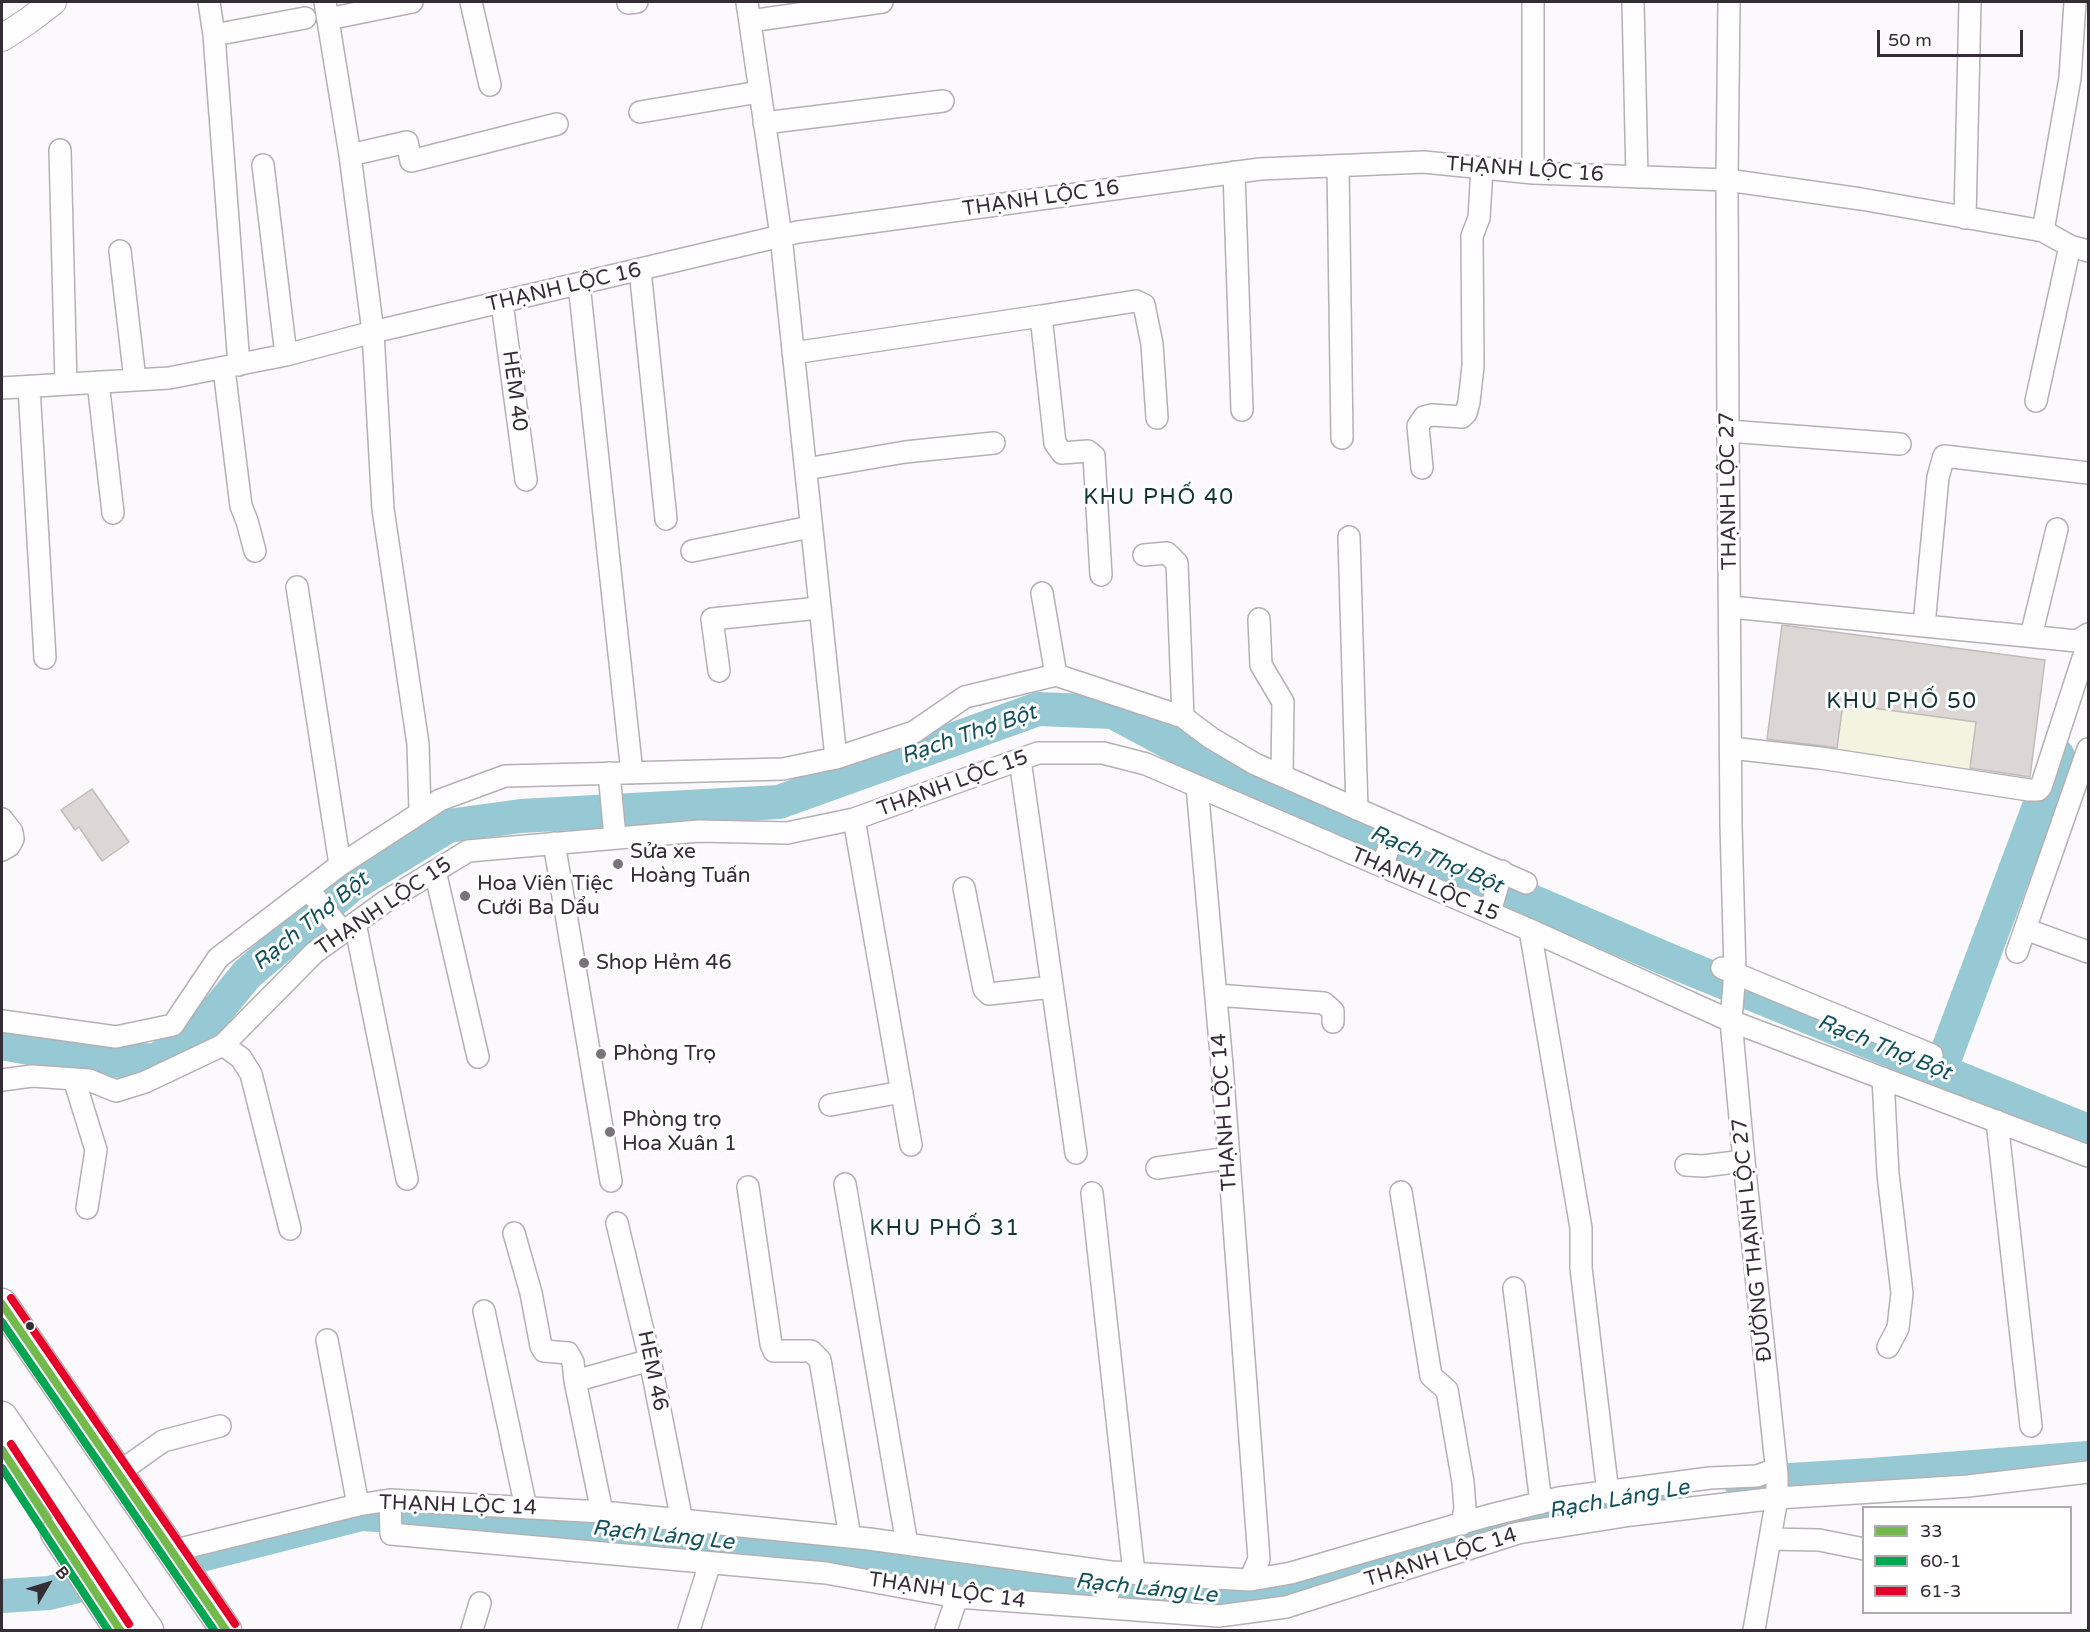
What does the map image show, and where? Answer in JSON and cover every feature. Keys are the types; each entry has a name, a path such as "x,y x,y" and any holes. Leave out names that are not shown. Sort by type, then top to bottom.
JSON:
{"highway":[{"path":"2,1304 226,1630"},
{"path":"2,1339 202,1630"},
{"path":"2,1417 148,1630"},
{"path":"2,1450 120,1630"}],"main road":[{"path":"2,38 52,2"}],"street":[{"path":"209,2 214,35 231,367 241,506 255,551"},
{"path":"412,2 327,10 337,86 350,155 373,332 383,509 418,744 420,812"},
{"path":"471,2 490,85"},
{"path":"836,758 781,237 749,11 882,2"},
{"path":"1533,2 1533,173"},
{"path":"1633,2 1637,177"},
{"name":"THẠNH LỘC 27","path":"1729,2 1727,180 1731,607 1730,973"},
{"path":"1965,218 1970,2"},
{"path":"2043,231 2070,78 2075,2"},
{"path":"214,35 305,18"},
{"path":"640,112 759,92"},
{"path":"764,123 943,101"},
{"path":"350,155 407,142 411,160 557,124"},
{"path":"60,150 66,384"},
{"name":"THẠNH LỘC 16","path":"2,388 169,378 286,355 373,332 798,232 1234,172 1424,162 1533,173 1727,180 1861,199 2043,231 2079,249"},
{"path":"263,165 286,355"},
{"path":"1338,166 1342,438"},
{"path":"1422,468 1418,426 1424,417 1431,415 1462,417 1466,413 1469,402 1473,366 1472,236 1479,218 1482,168"},
{"path":"1234,172 1242,410"},
{"path":"2036,401 2079,249"},
{"path":"120,251 135,380"},
{"path":"640,270 666,519"},
{"path":"579,284 632,773"},
{"path":"793,353 1136,302 1144,305 1152,344 1157,418"},
{"name":"HẺM 40","path":"502,303 526,480"},
{"path":"1041,316 1055,442 1062,453 1088,451 1094,456 1101,575"},
{"path":"98,382 113,513"},
{"path":"29,387 45,658"},
{"path":"1728,431 1900,444"},
{"path":"806,470 904,452 994,443"},
{"path":"1924,626 1938,477 1944,456 2088,472"},
{"path":"692,551 810,527"},
{"path":"2031,636 2057,529"},
{"path":"1349,537 1357,808"},
{"path":"1144,555 1167,553 1177,563 1183,717"},
{"path":"297,587 340,866"},
{"path":"2,1021 116,1037 173,1025 219,958 340,866 440,800 505,776 783,769 836,758 914,732 965,697 1056,675 1042,593"},
{"path":"1731,607 2077,641 2088,634"},
{"path":"719,671 712,619 819,608"},
{"path":"1259,619 1261,665 1283,702 1282,775"},
{"path":"1731,748 1820,758 2038,790 2041,787 2088,643"},
{"name":"THẠNH LỘC 15","path":"1056,675 1183,717 1211,738 1255,764 1526,883"},
{"path":"2017,952 2088,749"},
{"name":"THẠNH LỘC 15","path":"2,1080 32,1076 89,1080 116,1091 145,1082 223,1045 314,953 386,901 468,851 699,831 787,833 854,819 1038,753 1103,753 1146,764 1530,930 1883,1078 2088,1156"},
{"path":"1020,760 1076,1153"},
{"path":"609,773 615,837"},
{"name":"THẠNH LỘC 14","path":"1197,786 1229,1158 1258,1559 1250,1580"},
{"path":"2,819 12,832 13,839 9,846 2,850"},
{"path":"854,819 911,1145"},
{"path":"1382,866 1397,826"},
{"path":"554,843 611,1181"},
{"path":"435,871 478,1057"},
{"path":"1490,912 1502,871"},
{"path":"964,888 984,989 989,994 1052,987"},
{"path":"309,890 349,928 407,1179"},
{"path":"2025,929 2088,952"},
{"path":"1530,930 1581,1228 1581,1268 1608,1492"},
{"path":"1730,973 1932,1055"},
{"name":"ĐƯỜNG THẠNH LỘC 27","path":"1730,973 1744,1161 1777,1472"},
{"path":"1216,995 1324,1004 1333,1011 1333,1022"},
{"path":"223,1045 241,1058 250,1074 290,1229"},
{"path":"1883,1078 1888,1174 1902,1293 1898,1328 1888,1347"},
{"path":"75,1079 96,1150 87,1208"},
{"path":"830,1105 902,1092"},
{"path":"1996,1121 2031,1426"},
{"path":"1158,1168 1229,1158"},
{"path":"1686,1165 1703,1166 1744,1161"},
{"path":"845,1184 908,1544"},
{"path":"748,1187 771,1344 774,1351 811,1351 820,1360 850,1537"},
{"path":"1401,1192 1431,1376 1447,1390 1463,1482 1465,1508 1462,1524"},
{"path":"1092,1193 1134,1573"},
{"name":"HẺM 46","path":"617,1222 650,1360 682,1521"},
{"path":"514,1233 531,1293 541,1346 544,1351 568,1353 573,1362 602,1512"},
{"path":"1514,1288 1541,1503"},
{"path":"484,1311 526,1508"},
{"path":"327,1340 358,1505"},
{"path":"575,1381 650,1360"},
{"path":"118,1473 163,1441 220,1426"},
{"path":"1754,1630 1777,1498 1777,1472"},
{"name":"THẠNH LỘC 14","path":"172,1551 358,1505 390,1500 602,1512 850,1537 1111,1572 1250,1580 1290,1573 1559,1498 1710,1478 1757,1476 1777,1472"},
{"name":"THẠNH LỘC 14","path":"390,1500 391,1534 826,1573 957,1597 1219,1616 1286,1608 1518,1533 1631,1515 1777,1498 1968,1486 2088,1472"},
{"path":"1770,1539 1819,1540 1862,1549"},
{"path":"689,1630 710,1563"},
{"path":"1106,1608 1111,1572"},
{"path":"946,1630 957,1597"},
{"path":"472,1630 480,1603"}],"green space":[{"path":"1843,704 1976,722 1970,773 1836,754"}],"building":[{"path":"1782,625 2045,660 2030,777 1970,768 1976,722 1843,704 1837,748 1767,739"},
{"path":"92,789 129,842 102,861 79,827 75,830 61,810"}],"waterway":[{"name":"Rạch Thợ Bột","path":"2,1043 101,1061 156,1060 197,1035 247,974 350,886 448,826 521,816 779,802 1038,709 1113,712 1195,756 1671,961 2088,1131"},
{"path":"1940,1071 2058,756"},
{"name":"Rạch Láng Le","path":"1741,1483 2088,1458"},
{"name":"Rạch Láng Le","path":"197,1556 361,1514 615,1530 1228,1598 1302,1588 1519,1518 1653,1494"},
{"name":"Rạch Láng Le","path":"2,1596 49,1593 77,1586"}],"transit line":[{"name":"61-3","path":"11,1298 235,1624"},
{"name":"33","path":"2,1304 226,1630"},
{"name":"60-1","path":"2,1322 214,1630"},
{"name":"61-3","path":"11,1444 129,1624"},
{"name":"33","path":"2,1450 120,1630"},
{"name":"60-1","path":"2,1468 108,1630"}],"place":[{"name":"Sửa xe Hoàng Tuấn","path":"618,864"},
{"name":"Hoa Viên Tiệc Cưới Ba Dẩu","path":"465,896"},
{"name":"Shop Hẻm 46","path":"584,963"},
{"name":"Phòng Trọ","path":"601,1054"},
{"name":"Phòng trọ Hoa Xuân 1","path":"610,1132"}],"district":[{"name":"KHU PHỐ 40","path":"1159,498"},
{"name":"KHU PHỐ 50","path":"1902,702"},
{"name":"KHU PHỐ 31","path":"945,1229"}]}
